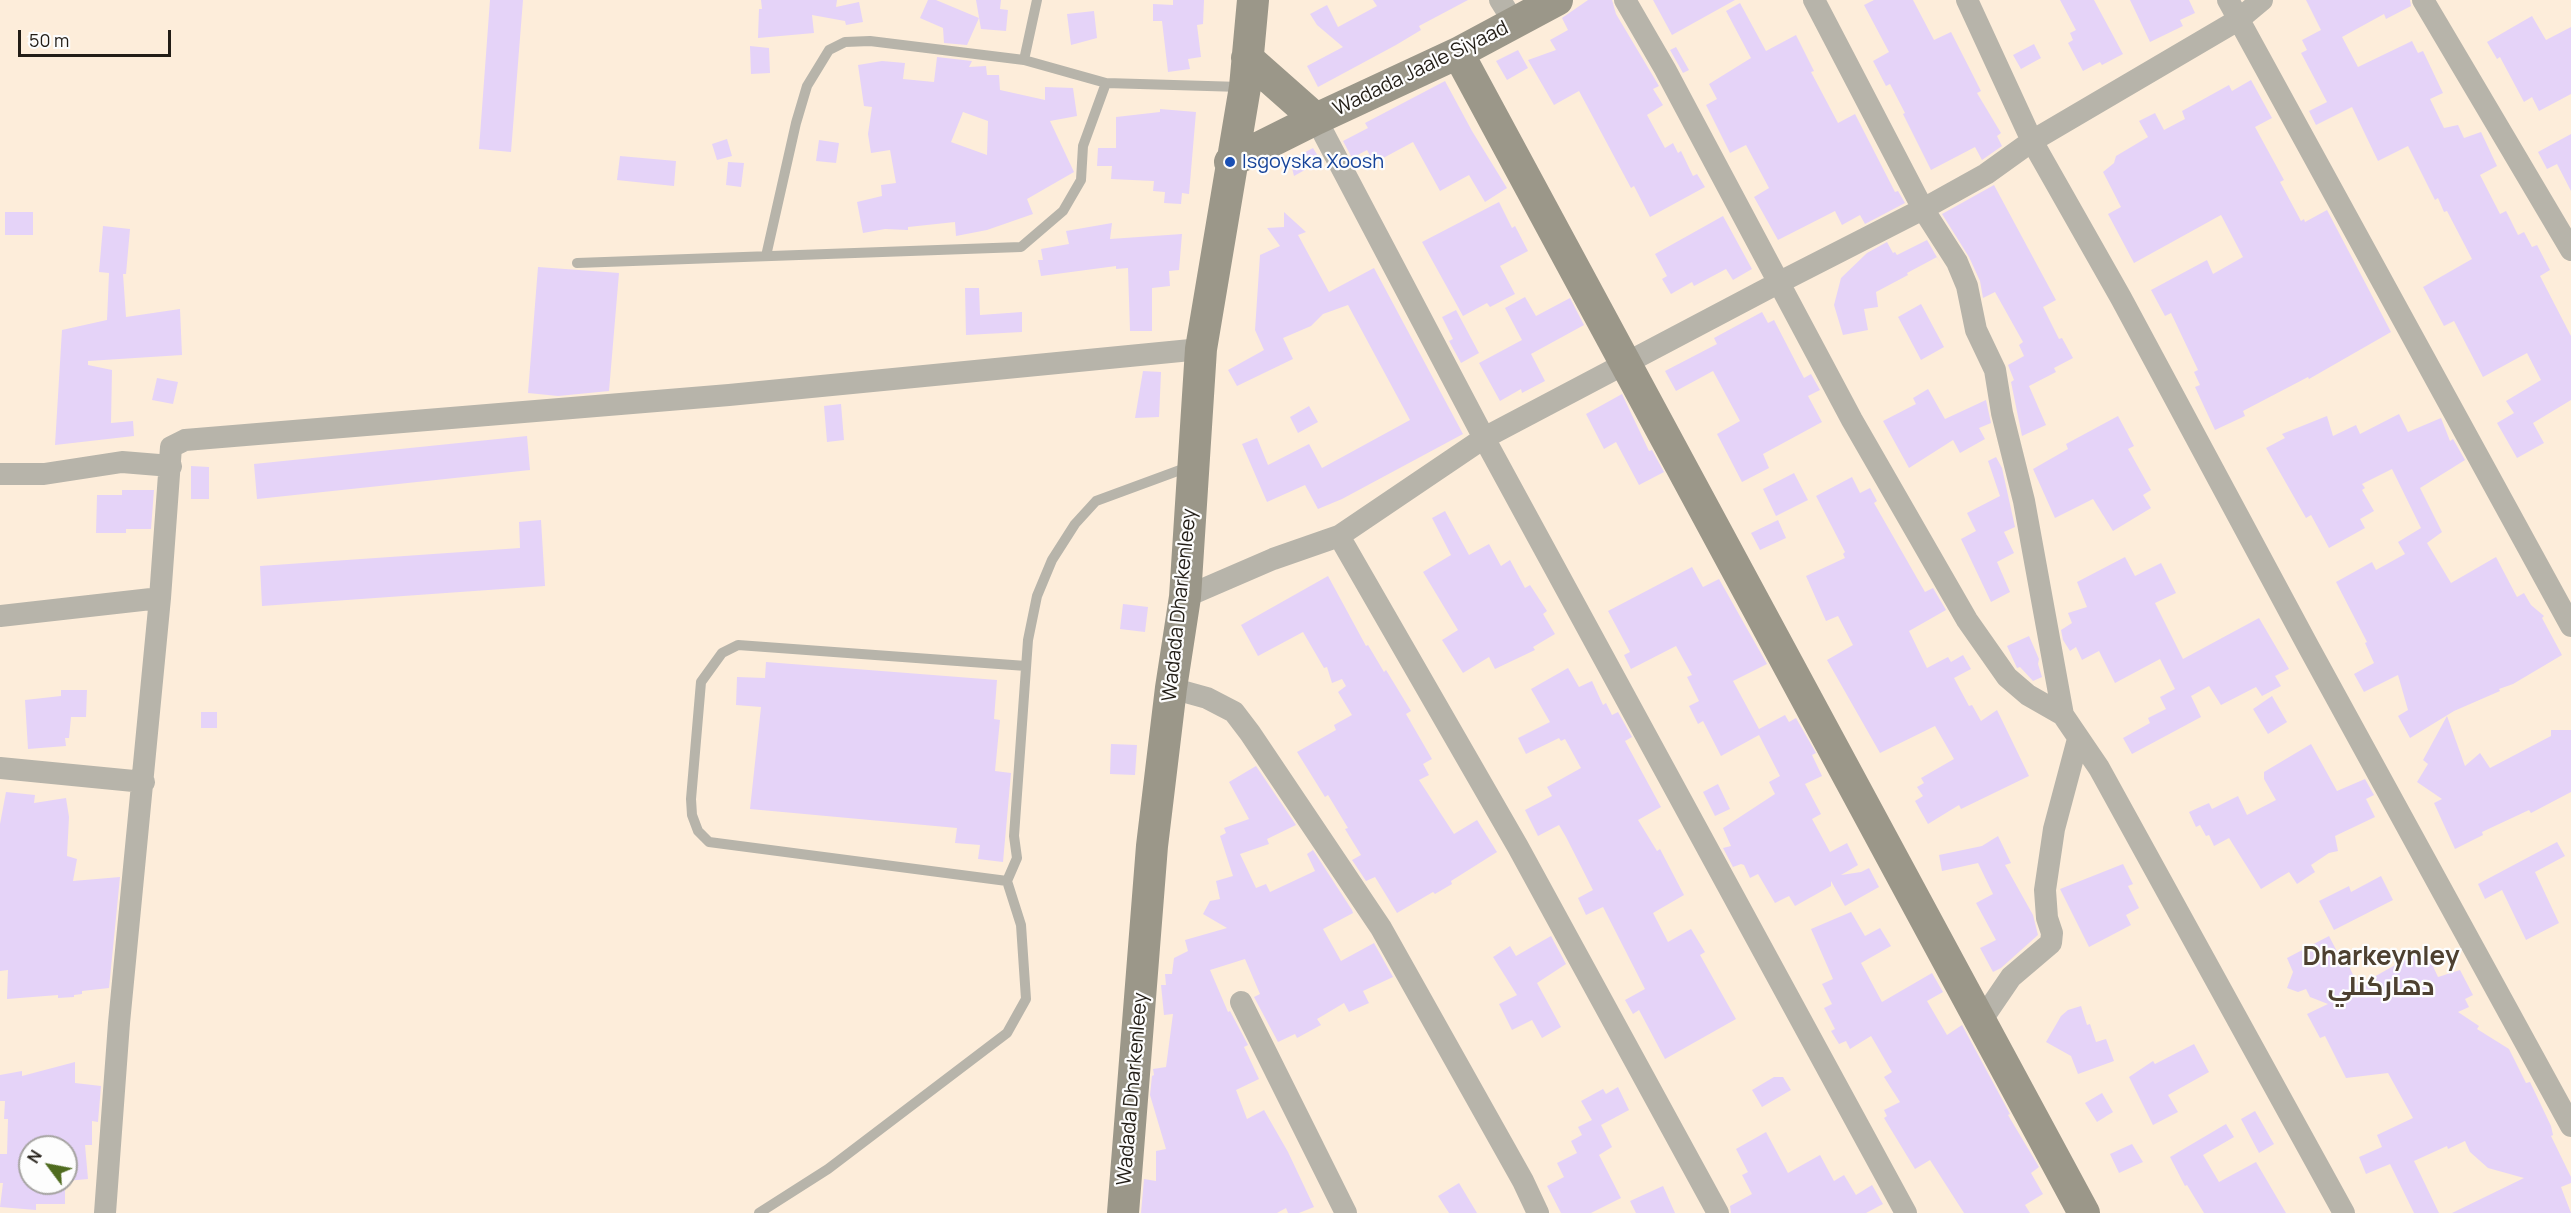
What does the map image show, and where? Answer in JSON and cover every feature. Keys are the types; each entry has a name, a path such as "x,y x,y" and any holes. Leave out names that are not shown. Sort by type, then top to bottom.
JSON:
{"main road":[{"name":"Wadada Dharkenleey","path":"1123,1213 1152,846 1171,688 1185,597 1201,349 1246,72 1253,0"},
{"name":"Wadada Jaale Siyaad","path":"1230,162 1458,53 1507,12 1557,0"},
{"path":"1458,53 2084,1213"},
{"path":"1246,72 1316,119"}],"street":[{"path":"1625,0 1665,69 1852,420 1982,643 2007,677 2028,695 2063,714"},
{"path":"1814,0 1923,209 1958,262 1967,286 1976,330 1995,370 2002,413 2024,501 2063,714 2099,768 2344,1213"},
{"path":"1967,0 2032,141 2121,298 2308,646 2571,1126"},
{"path":"2228,0 2571,626"},
{"path":"1185,597 1272,559 1338,536 1484,438 1986,174 2032,141 2238,20 2262,0"},
{"path":"2423,0 2570,246"},
{"path":"1316,119 1484,438 1906,1213"},
{"path":"105,1213 119,1023 144,782 171,447 185,440 729,396 1201,349"},
{"path":"0,474 44,474 122,462 171,466"},
{"path":"1338,536 1518,847 1718,1213"},
{"path":"0,616 160,598"},
{"path":"1171,688 1207,698 1233,712 1250,733 1382,928 1523,1181 1538,1213"},
{"path":"1981,1021 2011,977 2051,943 2052,933 2047,918 2045,890 2061,799 2078,739"},
{"path":"0,768 144,782"},
{"path":"1241,1002 1346,1213"}],"lane":[{"path":"1024,60 1037,0"},
{"path":"766,256 796,123 807,86 829,50 845,42 870,41 1024,60 1106,83 1246,72"},
{"path":"577,263 1021,247 1063,211 1081,180 1083,146 1106,83"},
{"path":"759,1213 828,1169 1007,1033 1026,999 1021,925 1007,881 1017,858 1014,836 1026,666 1031,618 1037,596 1052,560 1075,524 1096,501 1194,465"},
{"path":"1007,881 709,842 698,831 692,815 691,799 700,693 701,682 712,664 722,652 738,645 1026,666"}],"building":[{"path":"490,0 523,0 511,152 479,149"},
{"path":"761,0 837,0 836,7 859,2 863,22 846,25 845,21 812,15 814,33 758,38"},
{"path":"928,0 936,0 979,18 967,45 944,43 943,28 920,18"},
{"path":"976,0 1001,0 1000,9 1008,10 1006,31 981,29"},
{"path":"1173,0 1204,0 1203,24 1197,25 1201,57 1188,59 1190,69 1168,72 1162,21 1153,21 1153,4 1173,5"},
{"path":"1373,0 1468,0 1419,26 1421,30 1396,45 1318,87 1307,66 1343,47 1317,25 1310,14 1327,5 1338,27 1377,6"},
{"path":"1588,0 1612,0 1616,14 1659,86 1653,89 1663,105 1647,115 1665,148 1673,143 1678,153 1681,151 1693,176 1697,174 1705,187 1650,217 1634,186 1631,188 1579,91 1554,105 1528,60 1556,50 1550,40 1568,30 1562,18"},
{"path":"1653,0 1735,0 1672,35"},
{"path":"1874,0 1913,0 1934,40 1951,32 1981,91 1977,93 2001,133 1997,136 2002,146 1982,160 1975,147 1931,170 1890,84 1886,86 1873,61 1889,52 1864,5"},
{"path":"2060,0 2094,0 2123,54 2102,65 2100,62 2083,71 2068,43 2073,40 2070,33 2076,30"},
{"path":"2130,0 2189,0 2195,13 2180,20 2183,26 2150,42"},
{"path":"2306,0 2410,0 2411,6 2386,19 2384,14 2342,37 2358,67 2412,41 2418,53 2423,51 2443,93 2430,99 2444,128 2458,125 2464,138 2481,132 2497,166 2480,175 2500,214 2506,211 2518,235 2524,232 2532,247 2537,245 2550,270 2540,276 2571,336 2571,400 2533,423 2544,443 2517,458 2497,423 2514,413 2506,401 2541,380 2527,353 2483,377 2454,321 2444,326 2423,287 2472,259 2447,211 2444,212 2438,198 2435,200 2408,146 2378,161 2352,107 2316,125 2309,111 2327,102 2301,53 2307,50 2302,40 2321,30"},
{"path":"1740,3 1766,51 1796,35 1814,71 1811,72 1838,123 1855,114 1895,192 1898,191 1905,203 1865,224 1860,215 1842,225 1835,211 1778,240 1754,197 1769,188 1746,145 1730,153 1706,105 1717,99 1709,84 1751,58 1726,11"},
{"path":"1094,11 1097,38 1071,45 1067,14"},
{"path":"2532,16 2546,40 2571,27 2571,94 2539,111 2532,97 2524,102 2500,57 2497,59 2487,42"},
{"path":"2034,44 2041,58 2021,69 2013,55"},
{"path":"750,46 769,48 770,73 751,74"},
{"path":"1676,47 1689,70 1683,73 1670,50"},
{"path":"1518,50 1528,68 1507,80 1496,61"},
{"path":"937,57 972,61 969,67 986,66 987,75 999,75 1000,90 1045,100 1045,87 1073,88 1077,116 1050,121 1074,172 1027,199 1033,214 987,230 956,236 955,222 908,227 908,230 885,229 863,233 857,202 882,196 881,185 896,183 890,150 871,153 868,134 872,107 864,106 858,65 882,61 905,63 903,79 934,82","holes":["963,112 988,121 987,155 951,142"]},
{"path":"2251,80 2272,118 2255,127 2284,180 2280,182 2301,221 2304,219 2305,222 2327,210 2391,332 2309,379 2308,377 2243,411 2245,416 2215,430 2195,387 2200,385 2194,372 2198,370 2171,313 2165,316 2151,290 2207,260 2213,274 2243,257 2221,215 2134,263 2108,214 2121,207 2103,172 2114,163 2116,156 2148,137 2139,121 2155,113 2164,130 2185,119 2182,111 2229,85 2232,91"},
{"path":"1445,81 1507,188 1485,202 1469,175 1440,191 1413,142 1374,163 1367,150 1352,158 1343,141 1368,128 1365,123"},
{"path":"1160,109 1196,112 1189,194 1182,193 1181,204 1164,203 1165,192 1153,191 1154,181 1111,179 1112,166 1097,166 1098,148 1116,148 1116,117 1160,112"},
{"path":"2571,134 2571,191 2557,164 2547,169 2538,152"},
{"path":"727,139 732,156 717,160 712,144"},
{"path":"819,140 839,143 836,163 816,161"},
{"path":"1313,148 1321,161 1294,176 1290,160"},
{"path":"620,156 676,161 674,186 617,180"},
{"path":"728,162 744,163 741,187 726,185"},
{"path":"1994,185 2056,300 2043,307 2059,339 2062,338 2073,358 2054,368 2056,372 2029,386 2046,425 2022,436 2011,382 2014,380 2008,365 2024,356 2019,345 2023,342 1995,292 1983,298 1980,281 1969,257 1942,214"},
{"path":"1499,202 1512,228 1515,226 1528,251 1500,266 1515,294 1490,307 1487,303 1463,316 1422,242"},
{"path":"5,212 33,212 33,235 5,235"},
{"path":"1284,212 1306,232 1298,235 1329,292 1374,268 1463,434 1342,499 1318,509 1305,485 1267,502 1242,444 1257,438 1268,465 1309,444 1322,468 1410,420 1348,305 1323,314 1311,326 1283,338 1293,359 1237,386 1228,370 1264,350 1255,330 1260,255 1280,246 1267,228 1284,227"},
{"path":"1723,216 1752,269 1733,280 1726,269 1694,286 1692,282 1671,294 1662,279 1667,276 1655,254"},
{"path":"1112,223 1110,239 1182,234 1179,270 1169,271 1170,286 1152,288 1152,331 1130,331 1128,268 1116,269 1116,266 1041,276 1038,260 1043,260 1041,249 1069,244 1066,231"},
{"path":"103,226 130,229 126,274 123,274 126,317 180,309 182,355 88,361 88,365 112,370 111,423 133,421 134,436 55,445 62,330 107,320 109,273 99,272"},
{"path":"1927,240 1937,257 1876,292 1878,307 1864,309 1868,330 1843,335 1834,305 1841,278 1867,253 1887,242 1893,253 1897,255"},
{"path":"538,267 619,273 609,391 558,396 528,393"},
{"path":"965,288 979,288 980,315 1022,312 1022,332 966,335"},
{"path":"1525,297 1536,316 1570,298 1584,325 1531,354 1545,381 1522,393 1521,389 1500,401 1479,363 1522,340 1505,308"},
{"path":"1921,304 1944,347 1921,360 1898,317"},
{"path":"1456,310 1479,353 1461,363 1449,341 1453,339 1442,317"},
{"path":"1762,312 1768,323 1774,320 1804,378 1811,374 1820,390 1808,396 1822,422 1763,454 1769,468 1742,482 1717,434 1740,421 1713,371 1676,391 1665,371 1717,344 1714,338"},
{"path":"1143,371 1161,372 1159,417 1135,418"},
{"path":"157,378 178,382 173,404 152,400"},
{"path":"1928,389 1945,419 1986,400 1991,423 1979,428 1985,439 1960,453 1953,440 1909,468 1883,421 1916,404 1913,398"},
{"path":"1622,394 1649,451 1652,450 1664,472 1639,485 1616,442 1604,449 1586,414"},
{"path":"841,404 844,440 827,442 824,406"},
{"path":"1309,406 1318,422 1298,433 1290,417"},
{"path":"2399,414 2408,432 2441,418 2450,441 2453,439 2465,460 2420,488 2442,532 2427,543 2451,583 2496,557 2517,597 2524,593 2531,605 2544,616 2542,618 2562,655 2513,684 2499,689 2500,691 2454,711 2410,738 2398,716 2408,710 2398,675 2364,692 2354,674 2374,663 2365,643 2367,642 2336,582 2372,562 2376,570 2405,554 2398,542 2421,528 2392,469 2362,484 2365,488 2362,490 2374,511 2360,519 2365,528 2329,548 2311,515 2306,518 2266,448 2285,438 2282,434 2327,416 2333,436 2356,425 2360,434"},
{"path":"2118,416 2134,446 2128,449 2151,490 2143,495 2151,508 2113,531 2093,499 2055,518 2033,469 2068,449 2066,444"},
{"path":"527,436 530,470 257,499 254,464"},
{"path":"1996,457 2002,468 2015,527 2004,532 2014,553 1997,562 2010,592 1991,602 1961,539 1976,531 1967,513 2000,496 1988,461"},
{"path":"191,466 209,467 209,499 191,499"},
{"path":"1794,473 1808,500 1776,516 1763,489"},
{"path":"1852,477 1860,493 1870,488 1877,501 1874,503 1925,592 1933,588 1946,610 1909,631 1927,668 1948,657 1951,662 1963,655 1971,669 1954,678 1969,706 1972,705 1981,721 1997,710 2029,776 1961,809 1959,805 1928,824 1915,801 1923,796 1917,787 1924,783 1921,778 1954,759 1935,726 1880,753 1827,660 1853,645 1838,616 1826,621 1806,576 1845,558 1843,554 1845,552 1816,496"},
{"path":"122,490 154,490 151,529 126,529 126,533 96,533 97,495 122,495"},
{"path":"1445,511 1469,555 1489,544 1501,566 1510,560 1525,588 1530,585 1547,611 1543,614 1555,634 1533,647 1535,650 1495,669 1489,657 1463,673 1442,640 1458,630 1423,572 1451,555 1432,518"},
{"path":"541,520 545,586 262,606 260,566 520,548 519,522"},
{"path":"1778,520 1786,538 1760,550 1751,533"},
{"path":"2125,557 2135,576 2161,563 2176,593 2155,603 2183,659 2259,618 2289,669 2275,676 2281,686 2262,696 2256,687 2221,705 2209,686 2191,696 2201,717 2132,754 2123,738 2150,723 2148,718 2166,709 2160,697 2175,689 2160,659 2115,683 2099,651 2082,660 2076,647 2070,651 2063,640 2061,630 2072,623 2068,613 2087,607 2077,582"},
{"path":"1692,567 1703,587 1719,579 1767,664 1733,681 1759,729 1785,715 1789,722 1796,718 1816,753 1812,755 1822,776 1805,784 1821,814 1812,819 1830,852 1847,843 1858,865 1841,875 1861,872 1869,868 1879,887 1845,906 1831,881 1831,886 1795,906 1789,896 1775,903 1758,874 1750,878 1744,865 1733,867 1723,848 1731,846 1723,828 1775,794 1769,782 1780,776 1759,735 1721,756 1703,721 1698,724 1689,706 1699,701 1687,677 1692,675 1676,646 1631,669 1624,655 1630,652 1608,611"},
{"path":"1328,576 1366,646 1368,645 1384,672 1386,670 1411,711 1406,714 1432,759 1423,764 1429,775 1419,780 1454,834 1477,820 1497,852 1451,881 1452,884 1397,913 1375,877 1366,881 1352,860 1361,855 1345,829 1348,828 1328,795 1325,797 1297,752 1336,730 1334,725 1352,715 1338,692 1346,686 1342,679 1332,683 1327,667 1324,668 1303,632 1258,656 1241,625"},
{"path":"1123,604 1148,607 1145,632 1120,629"},
{"path":"2029,636 2039,659 2038,664 2042,677 2033,681 2020,667 2017,668 2007,646"},
{"path":"766,662 997,680 994,719 1000,720 995,771 1011,773 1003,862 978,859 980,845 955,843 957,828 750,809 761,707 736,705 737,677 765,678"},
{"path":"1568,668 1579,687 1592,681 1603,705 1606,703 1612,715 1618,712 1632,737 1625,741 1661,807 1638,820 1657,851 1660,849 1684,895 1653,913 1668,942 1691,929 1705,952 1700,955 1736,1019 1665,1059 1639,1010 1633,1014 1625,1000 1645,989 1603,907 1586,915 1578,898 1593,890 1566,837 1559,825 1538,836 1525,810 1552,796 1547,787 1581,768 1565,739 1561,741 1559,738 1526,754 1518,738 1550,722 1531,689"},
{"path":"61,690 87,690 86,717 71,717 69,738 65,738 66,746 28,749 25,700 61,696"},
{"path":"2272,696 2287,722 2268,734 2253,709"},
{"path":"201,712 217,712 217,728 201,728"},
{"path":"2447,716 2465,766 2480,753 2490,768 2551,736 2551,730 2571,730 2571,792 2531,813 2529,810 2482,832 2483,835 2455,849 2434,803 2442,799 2417,782 2428,764 2423,760"},
{"path":"1111,744 1137,745 1135,775 1110,774"},
{"path":"2311,744 2337,791 2365,779 2374,795 2366,799 2375,817 2335,836 2338,851 2329,853 2311,865 2315,872 2297,884 2289,872 2261,889 2229,838 2214,846 2209,835 2206,836 2200,825 2196,827 2189,812 2209,803 2212,809 2238,796 2247,815 2276,800 2264,779 2264,772"},
{"path":"1256,766 1296,825 1267,839 1269,844 1240,854 1256,888 1266,884 1270,892 1315,871 1307,854 1313,850 1353,913 1323,929 1341,961 1374,943 1393,977 1363,991 1369,1003 1349,1012 1344,1003 1317,1019 1321,1025 1297,1038 1295,1034 1278,1042 1254,997 1260,994 1245,959 1210,970 1228,1012 1230,1011 1248,1045 1244,1047 1259,1079 1236,1090 1247,1119 1264,1110 1288,1152 1314,1207 1299,1213 1288,1213 1286,1208 1277,1213 1141,1213 1144,1179 1156,1181 1156,1151 1166,1149 1150,1095 1153,1069 1166,1067 1173,1014 1164,1015 1161,985 1166,985 1165,974 1172,974 1174,958 1188,951 1185,940 1227,928 1203,914 1210,901 1220,899 1216,881 1233,876 1220,836 1226,833 1224,828 1249,819 1229,782"},
{"path":"1718,784 1730,809 1715,816 1703,792"},
{"path":"6,792 35,795 34,803 66,798 69,817 67,856 77,859 73,881 120,877 109,988 82,991 82,994 74,995 74,997 58,998 58,995 7,999 8,970 0,971 0,824"},
{"path":"1998,836 2011,863 2005,865 2033,915 2038,935 2001,968 1993,972 1980,948 1996,940 1976,903 1993,894 1978,863 1942,871 1939,855 1982,846"},
{"path":"2557,842 2565,856 2535,872 2559,923 2526,940 2502,890 2485,899 2478,884"},
{"path":"2123,864 2133,884 2128,886 2139,908 2126,915 2131,925 2089,947 2060,889"},
{"path":"2381,876 2393,900 2334,930 2319,901 2349,886 2351,892"},
{"path":"1851,912 1865,936 1880,928 1891,946 1861,963 1882,1002 1932,973 1943,992 1927,1001 1947,1035 1962,1025 2010,1114 2008,1115 2039,1167 2031,1173 2043,1194 2025,1205 2030,1213 1964,1213 1930,1160 1915,1169 1884,1118 1887,1116 1884,1110 1900,1102 1884,1077 1892,1072 1871,1036 1850,1049 1846,1041 1839,1044 1831,1031 1835,1029 1824,1008 1832,1004 1822,984 1833,979 1811,929"},
{"path":"1551,936 1566,964 1537,983 1561,1027 1542,1038 1532,1020 1512,1030 1499,1004 1517,995 1493,957 1510,946 1516,956"},
{"path":"2329,936 2345,967 2349,966 2358,986 2420,951 2430,950 2431,962 2438,977 2460,970 2473,995 2465,999 2469,1007 2458,1012 2479,1026 2477,1029 2509,1049 2526,1083 2530,1082 2551,1126 2553,1135 2551,1136 2571,1177 2571,1183 2561,1187 2571,1213 2452,1213 2524,1178 2488,1168 2470,1152 2465,1141 2448,1149 2447,1146 2414,1161 2439,1213 2414,1213 2390,1164 2366,1174 2359,1157 2382,1147 2377,1135 2413,1118 2388,1073 2346,1078 2325,1036 2320,1038 2307,1014 2328,1004 2310,997 2306,989 2298,992 2287,988 2293,972 2287,958"},
{"path":"2081,1006 2096,1042 2106,1039 2114,1061 2078,1074 2071,1056 2046,1042 2061,1016 2068,1010"},
{"path":"2194,1044 2209,1072 2168,1095 2178,1112 2153,1125 2129,1077 2153,1061 2155,1064"},
{"path":"75,1062 75,1083 101,1086 98,1122 92,1121 92,1145 85,1145 88,1179 78,1180 78,1135 18,1135 18,1195 65,1195 65,1204 36,1204 36,1210 0,1207 3,1183 0,1183 0,1154 7,1154 8,1119 4,1119 5,1101 0,1101 0,1075 22,1071 22,1076"},
{"path":"1774,1077 1783,1077 1791,1090 1762,1107 1752,1090"},
{"path":"1618,1087 1629,1110 1601,1125 1612,1147 1599,1155 1621,1198 1591,1213 1561,1213 1547,1186 1564,1177 1557,1163 1577,1153 1571,1141 1582,1135 1578,1127 1592,1120 1581,1101 1603,1089 1606,1094"},
{"path":"2102,1093 2113,1112 2097,1122 2085,1103"},
{"path":"2255,1111 2274,1144 2259,1153 2241,1119"},
{"path":"2226,1124 2234,1137 2203,1155 2219,1182 2256,1162 2286,1213 2204,1213 2187,1185 2185,1186 2170,1157"},
{"path":"1766,1132 1788,1173 1820,1155 1834,1181 1844,1175 1856,1195 1872,1185 1883,1204 1866,1213 1731,1213 1730,1206 1752,1194 1742,1175 1748,1172 1736,1149"},
{"path":"2132,1144 2143,1162 2119,1173 2110,1154"},
{"path":"1459,1183 1477,1213 1449,1213 1438,1196"},
{"path":"1663,1186 1675,1213 1636,1213 1630,1201"}],"place":[{"name":"Isgoyska Xoosh","path":"1230,162"}],"district":[{"name":"Dharkeynley دهاركنلي","path":"2381,973"}]}
